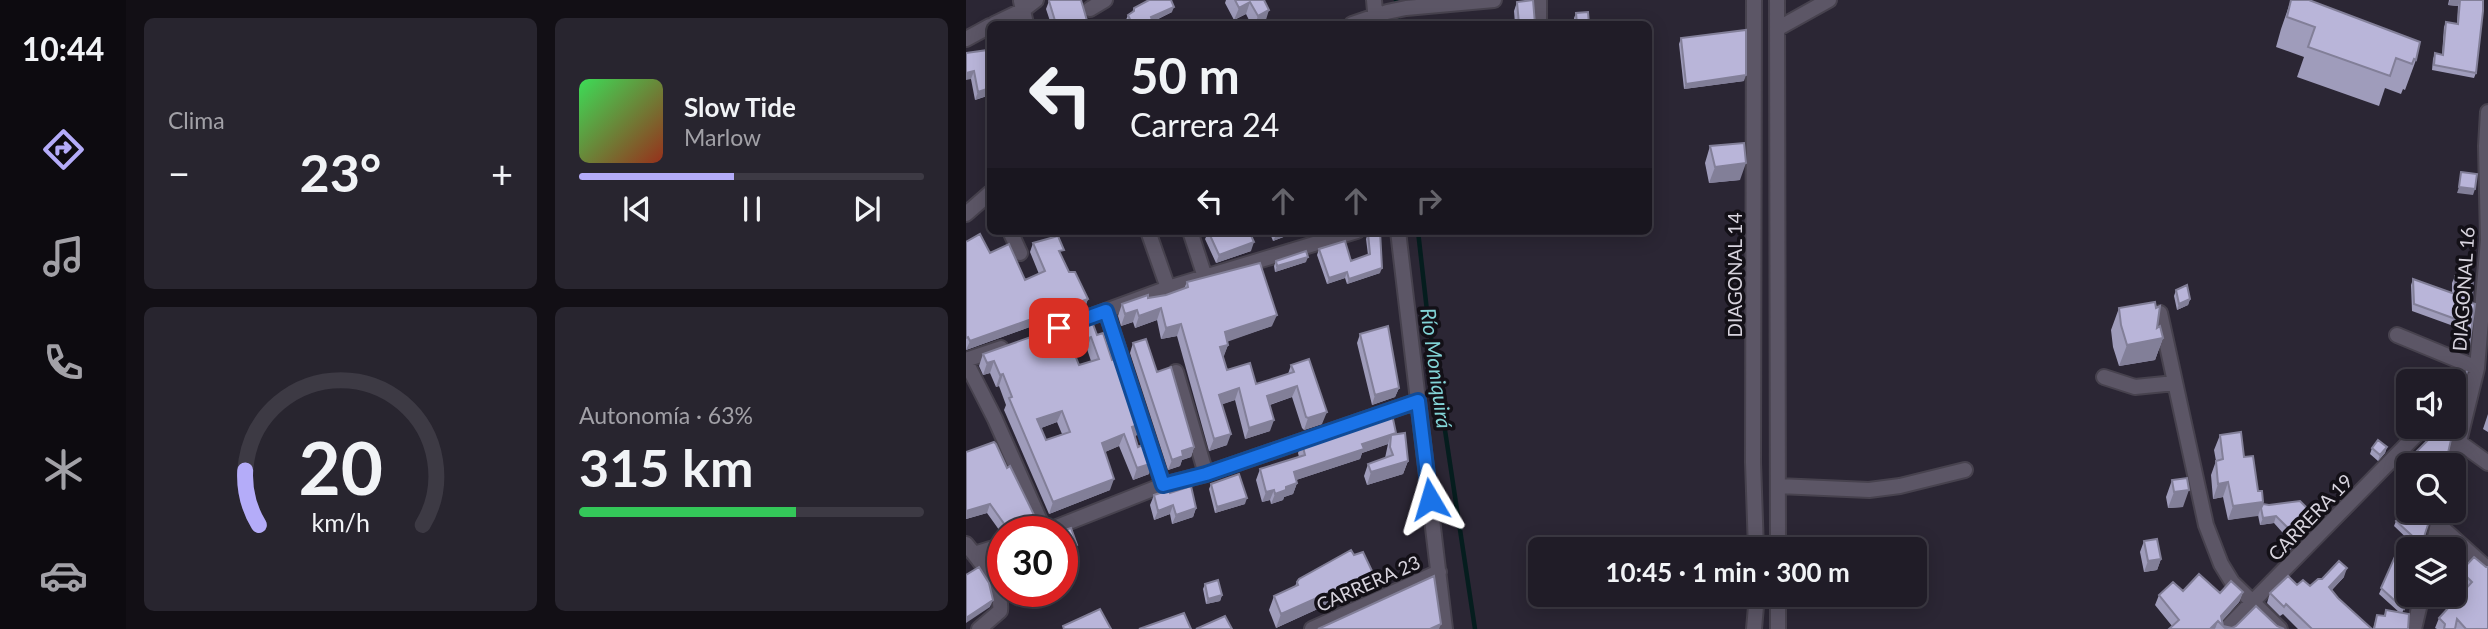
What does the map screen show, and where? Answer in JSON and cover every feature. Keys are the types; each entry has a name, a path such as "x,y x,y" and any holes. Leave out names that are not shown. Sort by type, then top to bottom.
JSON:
{"street":[{"path":"998,21 1022,5 1036,0"},
{"path":"1090,9 1105,0"},
{"path":"1374,0 1380,18 1414,4 1494,0"},
{"path":"1539,0 1539,21"},
{"name":"DIAGONAL 14","path":"1754,0 1756,537"},
{"path":"1777,0 1778,537"},
{"path":"1777,29 1829,0"},
{"path":"966,39 987,28"},
{"name":"DIAGONAL 16","path":"2456,453 2477,368 2488,240 2488,112"},
{"path":"966,214 987,196"},
{"path":"1012,235 1020,253"},
{"path":"1149,235 1168,288"},
{"path":"1191,235 1205,277"},
{"path":"1055,329 1168,288 1344,235"},
{"path":"1398,235 1445,629"},
{"path":"1106,311 1163,485"},
{"path":"2160,313 2206,524 2221,564 2232,582 2280,629"},
{"path":"2397,335 2477,368"},
{"path":"1017,342 966,361 1038,516"},
{"path":"1176,372 1206,474"},
{"path":"2104,377 2135,387 2175,383"},
{"path":"1078,519 1163,485 1206,474 1418,401"},
{"name":"CARRERA 19","path":"2226,629 2411,439"},
{"path":"2459,442 2488,463"},
{"path":"1778,486 1868,490 1900,486 1965,470"},
{"path":"2446,523 2488,569"},
{"path":"970,549 1001,601 1000,611 979,629"},
{"name":"CARRERA 23","path":"1312,629 1440,572"},
{"path":"1754,629 1755,607"},
{"path":"1778,607 1778,629"},
{"path":"2414,629 2419,607"}],"building":[{"path":"1081,0 1087,21 1055,21 1049,1"},
{"path":"1149,0 1171,0 1174,7 1151,17 1152,20 1149,21 1131,21 1128,15 1134,8"},
{"path":"1235,0 1264,0 1269,10 1258,16 1250,2 1239,8"},
{"path":"1533,0 1535,21 1519,21 1517,2"},
{"path":"2291,0 2309,0 2420,42 2416,60 2414,59 2412,64 2396,58 2390,76 2308,47 2315,27 2287,17"},
{"path":"2460,0 2483,0 2476,73 2434,65 2435,53 2443,55 2446,22 2458,24"},
{"path":"1588,12 1589,21 1577,21 1576,13"},
{"path":"1746,30 1746,75 1686,84 1681,38"},
{"path":"987,50 987,89 978,92 974,71 966,73 966,53"},
{"path":"1744,143 1746,163 1715,167 1710,146"},
{"path":"2461,172 2477,174 2475,189 2459,187"},
{"path":"980,234 990,253 1009,244 1025,280 1045,271 1033,243 1058,236 1064,250 1059,251 1069,272 1075,272 1088,299 970,341 966,338 966,242"},
{"path":"1210,235 1251,235 1254,242 1219,255"},
{"path":"1368,235 1380,235 1382,268 1349,279 1347,272 1329,278 1319,249 1345,241 1351,261 1370,254"},
{"path":"1306,251 1308,257 1277,266 1276,261"},
{"path":"1260,263 1277,315 1225,332 1228,345 1220,347 1227,370 1250,363 1256,384 1294,372 1291,365 1309,359 1327,412 1306,417 1297,386 1267,396 1274,420 1249,428 1239,388 1219,395 1231,434 1214,439 1181,324 1166,328 1161,308 1139,316 1137,310 1125,314 1122,304 1148,295 1148,298 1166,295 1188,287 1187,282"},
{"path":"2455,276 2473,277 2472,303 2475,304 2469,347 2459,342 2461,321 2414,304 2413,279 2455,294"},
{"path":"2187,285 2190,299 2179,304 2176,290"},
{"path":"2155,302 2156,308 2160,306 2157,328 2160,326 2163,338 2127,345 2119,308"},
{"path":"1090,316 1097,335 1103,333 1112,360 1119,357 1141,424 1132,427 1138,447 1147,443 1153,463 1137,468 1124,434 1102,443 1114,479 1053,502 1009,398 1012,397 1003,374 1000,375 994,361 987,363 983,354","holes":["1091,337 1099,359 1079,365 1071,345","1062,411 1070,432 1046,440 1037,419"]},
{"path":"1388,326 1399,388 1375,395 1360,334"},
{"path":"1146,339 1157,372 1171,367 1194,447 1182,451 1183,456 1172,460 1133,343"},
{"path":"1392,414 1396,433 1362,444 1364,449 1294,472 1297,483 1275,494 1274,490 1266,492 1260,469 1305,455 1302,443"},
{"path":"2241,432 2244,457 2253,456 2258,491 2262,491 2263,502 2233,506 2228,482 2218,484 2216,461 2223,459 2220,435"},
{"path":"1405,433 1408,461 1371,472 1368,464 1393,455 1390,447 1391,435"},
{"path":"2429,439 2451,439 2448,453 2415,453"},
{"path":"2378,440 2387,447 2380,455 2372,448"},
{"path":"994,442 1007,468 1010,466 1035,516 999,516 990,504 966,511 966,452"},
{"path":"1239,474 1247,498 1217,507 1211,484"},
{"path":"2187,478 2189,490 2174,492 2172,480"},
{"path":"1191,486 1196,508 1176,515 1173,505 1158,511 1154,495"},
{"path":"2300,501 2316,517 2293,542 2290,538 2294,534 2276,516 2263,518 2261,508 2263,504"},
{"path":"2398,523 2428,523 2424,537 2414,537"},
{"path":"2157,539 2161,559 2148,561 2144,541"},
{"path":"1351,550 1354,555 1363,552 1373,573 1281,614 1274,596 1298,585 1299,579"},
{"path":"2396,554 2396,602 2381,588"},
{"path":"2474,557 2488,567 2488,629 2466,629 2457,619 2455,629 2444,629 2445,624 2439,618 2449,607 2466,607 2466,589 2472,582 2466,576 2466,566"},
{"path":"2339,561 2347,568 2329,587 2372,629 2312,629 2270,593 2288,576 2297,585 2303,580 2310,586 2322,579"},
{"path":"979,567 987,580 987,604 966,618 966,575"},
{"path":"2199,574 2220,593 2231,581 2243,592 2221,616 2223,626 2218,621 2210,629 2169,629 2179,620 2159,595 2173,582 2183,591"},
{"path":"1434,576 1441,624 1430,629 1318,629"},
{"path":"1218,580 1222,595 1208,599 1205,584"},
{"path":"2256,606 2277,626 2284,629 2226,629 2223,626 2236,626"},
{"path":"1100,609 1111,629 1064,629 1063,626"},
{"path":"2386,610 2409,614 2408,629 2374,629 2377,615 2385,616"},
{"path":"1184,613 1191,629 1139,629"},
{"path":"1225,616 1232,629 1196,629"}],"waterway":[{"name":"Río Moniquirá","path":"1396,0 1398,21"},
{"name":"Río Moniquirá","path":"1418,235 1427,311 1475,629"}],"route":[{"path":"1059,328 1106,311 1163,485 1206,474 1418,401 1430,499"}]}
